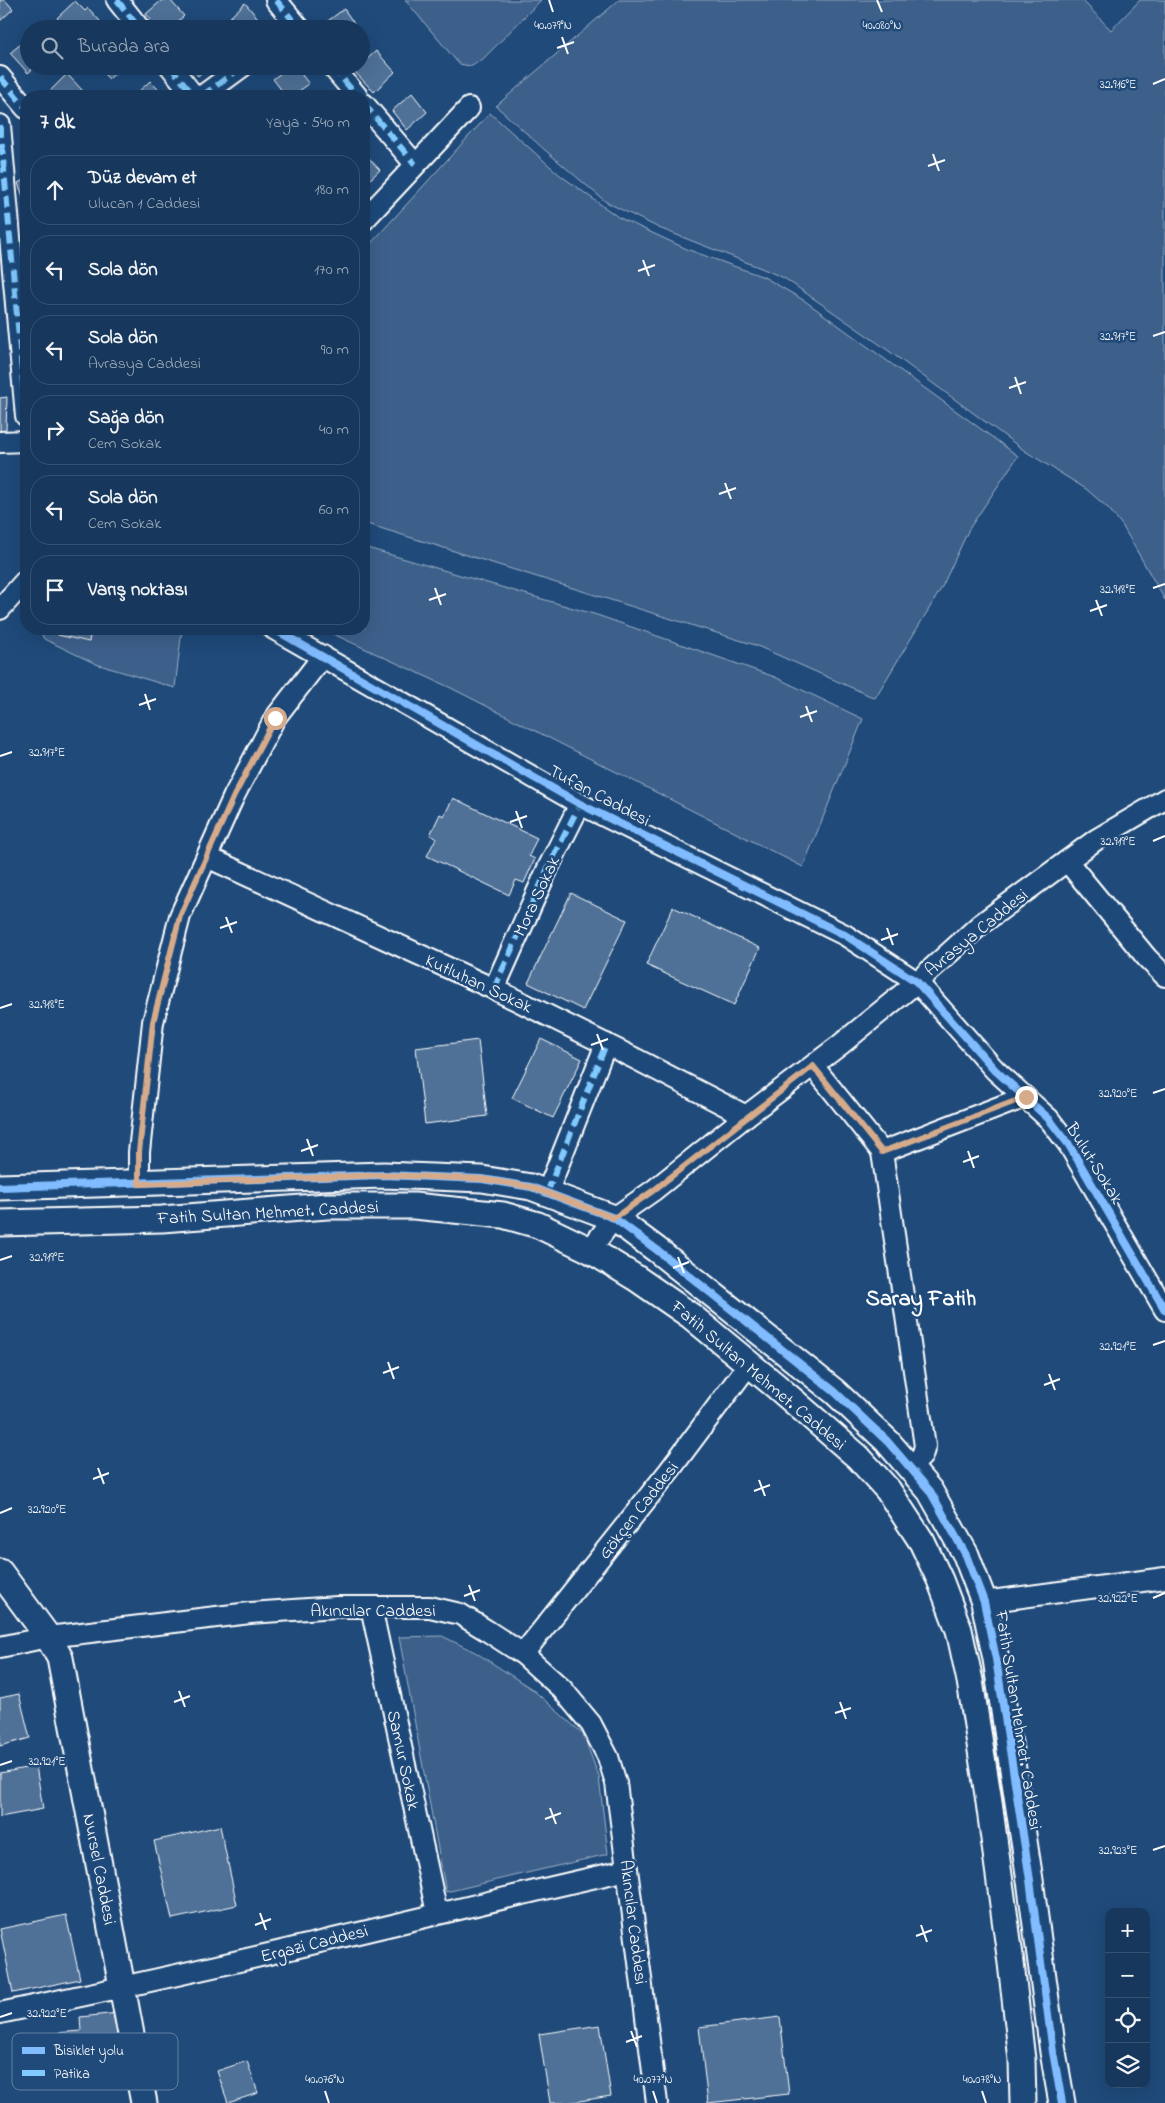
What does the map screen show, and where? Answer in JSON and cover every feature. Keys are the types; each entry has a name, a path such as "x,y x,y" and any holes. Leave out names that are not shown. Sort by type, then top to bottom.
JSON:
{"street":[{"path":"117,0 133,20"},
{"path":"276,0 291,20"},
{"path":"177,75 189,90"},
{"path":"210,90 231,75"},
{"path":"340,75 352,90"},
{"path":"0,77 20,101"},
{"path":"370,213 469,108"},
{"path":"370,111 415,164"},
{"path":"0,125 1,156 20,354"},
{"path":"0,442 20,441"},
{"path":"0,609 20,587"},
{"name":"Tufan Caddesi","path":"285,635 580,804 845,935 917,982"},
{"path":"139,1184 139,1152 153,1022 180,916 234,796 275,718 323,656"},
{"name":"Avrasya Caddesi","path":"590,1250 614,1218 654,1190 746,1116 813,1066 917,982 981,924 1097,839 1165,799"},
{"name":"Mora Sokak","path":"494,989 548,868 580,804"},
{"name":"Kutluhan Sokak","path":"207,857 494,989 746,1116"},
{"path":"1067,861 1147,958 1165,976"},
{"name":"Bulut Sokak","path":"917,982 995,1070 1049,1119 1069,1145 1165,1310"},
{"path":"547,1193 606,1044"},
{"path":"813,1066 882,1152 925,1446 922,1456 910,1468"},
{"path":"882,1152 1026,1097"},
{"name":"Fatih Sultan Mehmet. Caddesi","path":"0,1187 384,1175 482,1179 531,1187 614,1218 835,1392 887,1441 930,1491 966,1554 984,1602 996,1659 1062,2103"},
{"name":"Fatih Sultan Mehmet. Caddesi","path":"0,1223 162,1219 327,1206 414,1206 503,1215 538,1224 590,1250 636,1278 691,1316 750,1364 858,1457 888,1490 922,1542 940,1580 959,1630 970,1681 988,1795 1022,2060 1023,2103"},
{"name":"Gökçen Caddesi","path":"524,1654 670,1471 750,1364"},
{"path":"0,1572 48,1637"},
{"path":"984,1602 1165,1578"},
{"name":"Akıncılar Caddesi","path":"0,1647 48,1637 250,1613 337,1607 430,1607 460,1614 524,1654 562,1689 590,1724 608,1757 616,1783 656,2103"},
{"name":"Samur Sokak","path":"370,1607 438,1913"},
{"name":"Nursel Caddesi","path":"48,1637 60,1658 131,2033"},
{"name":"Ergazi Caddesi","path":"0,2013 122,1988 627,1870"},
{"name":"Nursel Caddesi","path":"142,2090 144,2103"}],"shaded area":[{"path":"405,0 541,0 483,59 470,66 459,64"},
{"path":"619,0 1082,0 1111,30 1140,0 1165,0 1165,600 1122,525 1108,508 1086,489 1025,451 882,346 784,278 659,228 606,202 496,106"},
{"path":"490,113 560,175 618,217 689,250 764,277 805,301 1018,456 969,529 941,589 875,698 755,645 370,525 370,244"},
{"path":"370,549 597,615 775,677 863,719 803,867 451,688 335,635 370,635"},
{"path":"42,635 181,635 175,688 96,664 44,639"},
{"path":"442,1636 475,1652 532,1689 583,1734 599,1777 608,1854 446,1892 399,1637"}],"building":[{"path":"0,0 5,0 13,9 0,21"},
{"path":"162,0 170,0 184,16 179,20 151,20 146,14"},
{"path":"75,1 85,11 88,8 99,20 59,20 57,18"},
{"path":"245,3 260,20 227,20"},
{"path":"344,9 352,20 329,20"},
{"path":"20,45 20,64 10,53"},
{"path":"376,51 395,72 374,92 358,75 370,75 370,56"},
{"path":"68,75 82,90 51,90"},
{"path":"105,75 113,75 109,79"},
{"path":"278,75 302,75 309,84 300,90 281,90 273,79"},
{"path":"150,81 159,90 140,90"},
{"path":"412,93 427,112 407,130 392,111"},
{"path":"370,159 380,170 370,179"},
{"path":"7,397 6,431 0,431 0,398"},
{"path":"58,635 90,635 89,642"},
{"path":"453,798 537,838 529,856 535,859 524,883 516,880 509,895 427,856 436,838 430,835 440,814 444,816"},
{"path":"571,893 627,920 583,1010 528,983"},
{"path":"673,907 760,948 734,1005 646,965"},
{"path":"541,1039 582,1059 553,1118 512,1098"},
{"path":"478,1040 487,1116 425,1124 416,1048"},
{"path":"19,1694 30,1738 0,1746 0,1698"},
{"path":"36,1766 43,1809 0,1817 0,1773"},
{"path":"220,1826 237,1905 172,1919 154,1841"},
{"path":"66,1915 80,1979 13,1993 0,1929"},
{"path":"118,2013 120,2033 56,2033 81,2031 80,2017"},
{"path":"780,2017 789,2094 708,2103 699,2027"},
{"path":"600,2025 611,2096 567,2103 550,2103 539,2034"},
{"path":"247,2061 258,2093 228,2103 217,2071"}],"marked path":[{"path":"117,0 133,20"},
{"path":"276,0 293,20"},
{"path":"177,75 189,90"},
{"path":"210,90 231,75"},
{"path":"340,75 352,90"},
{"path":"0,77 20,101"},
{"path":"370,111 415,164"},
{"path":"0,125 20,349"},
{"path":"494,989 548,868 580,804"},
{"path":"547,1193 606,1044"}],"cycle path":[{"path":"284,635 580,804 845,935 917,982 995,1070 1049,1119 1069,1145 1165,1310"},
{"path":"0,1187 384,1175 482,1179 531,1187 614,1218 835,1392 887,1441 930,1491 966,1555 984,1602 996,1659 1062,2103"}],"district":[{"name":"Saray Fatih","path":"921,1297"}],"route":[{"path":"275,718 234,796 180,916 153,1022 139,1152 139,1184 384,1175 482,1179 531,1187 614,1218 654,1190 746,1116 813,1066 882,1152 1026,1097"}]}
